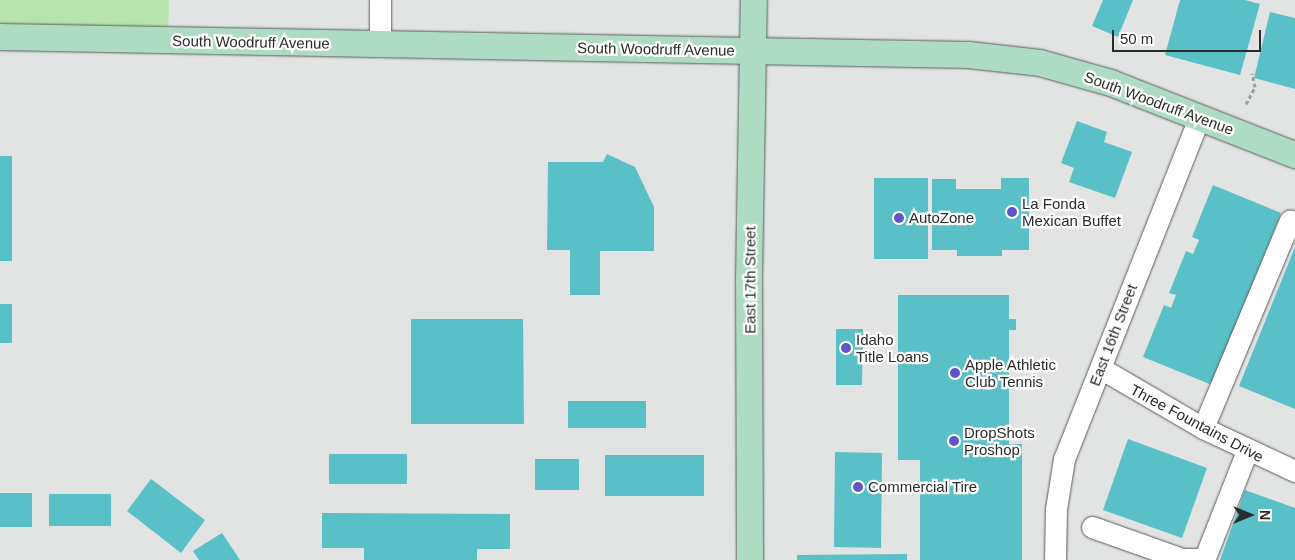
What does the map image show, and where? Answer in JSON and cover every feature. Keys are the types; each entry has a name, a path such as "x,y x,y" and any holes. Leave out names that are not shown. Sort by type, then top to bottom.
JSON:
{"main road":[{"name":"East 17th Street","path":"750,560 754,0"},
{"name":"South Woodruff Avenue","path":"0,37 969,55 1040,63 1111,83 1200,116 1295,156"}],"street":[{"path":"380,0 380,44"},
{"name":"East 16th Street","path":"1056,560 1056,509 1064,459 1102,369 1110,337 1200,116"},
{"path":"1203,428 1290,220"},
{"name":"Three Fountains Drive","path":"1102,369 1203,428 1247,451 1295,471"},
{"path":"1092,527 1182,559 1204,559 1247,451"}],"path":[{"path":"1246,104 1255,86 1252,73"}],"green space":[{"path":"0,0 169,0 168,40 0,37"}],"building":[{"path":"1103,0 1133,0 1118,37 1092,26"},
{"path":"1180,0 1245,0 1260,4 1240,75 1165,55"},
{"path":"1270,12 1295,18 1295,89 1254,78"},
{"path":"1077,121 1107,132 1104,142 1132,152 1115,198 1069,182 1074,168 1061,163"},
{"path":"607,154 635,167 654,207 654,251 600,251 600,295 570,295 570,250 547,250 548,162 603,162"},
{"path":"0,156 12,156 12,261 0,261"},
{"path":"874,178 928,178 928,259 874,259"},
{"path":"1001,178 1029,178 1029,250 1002,250 1002,256 957,256 957,250 932,250 932,179 956,179 956,189 1001,189"},
{"path":"1213,185 1281,213 1212,385 1143,357 1164,305 1171,308 1176,295 1169,293 1186,251 1193,254 1199,240 1192,237"},
{"path":"1295,247 1295,409 1239,386"},
{"path":"898,295 1009,295 1009,319 1016,319 1016,330 1009,330 1009,444 1022,444 1022,560 920,560 920,460 898,460"},
{"path":"0,304 12,304 12,343 0,343"},
{"path":"411,319 523,319 524,424 411,424"},
{"path":"836,329 863,329 862,385 836,385"},
{"path":"568,401 646,401 646,428 568,428"},
{"path":"1128,439 1207,468 1182,538 1103,510"},
{"path":"835,452 882,453 881,548 834,547"},
{"path":"329,454 407,454 407,484 329,484"},
{"path":"605,455 704,455 704,496 605,496"},
{"path":"535,459 579,459 579,490 535,490"},
{"path":"151,479 205,520 181,553 127,511"},
{"path":"1245,490 1295,508 1295,560 1220,560"},
{"path":"0,493 32,493 32,527 0,527"},
{"path":"49,494 111,494 111,526 49,526"},
{"path":"322,513 510,514 510,549 477,549 477,560 364,560 364,548 322,548"},
{"path":"222,533 240,560 199,560 193,551"},
{"path":"907,554 907,560 797,560 797,555"}],"place":[{"name":"La Fonda Mexican Buffet","path":"1012,212"},
{"name":"AutoZone","path":"899,218"},
{"name":"Idaho Title Loans","path":"846,348"},
{"name":"Apple Athletic Club Tennis","path":"955,373"},
{"name":"DropShots Proshop","path":"954,441"},
{"name":"Commercial Tire","path":"858,487"}]}
